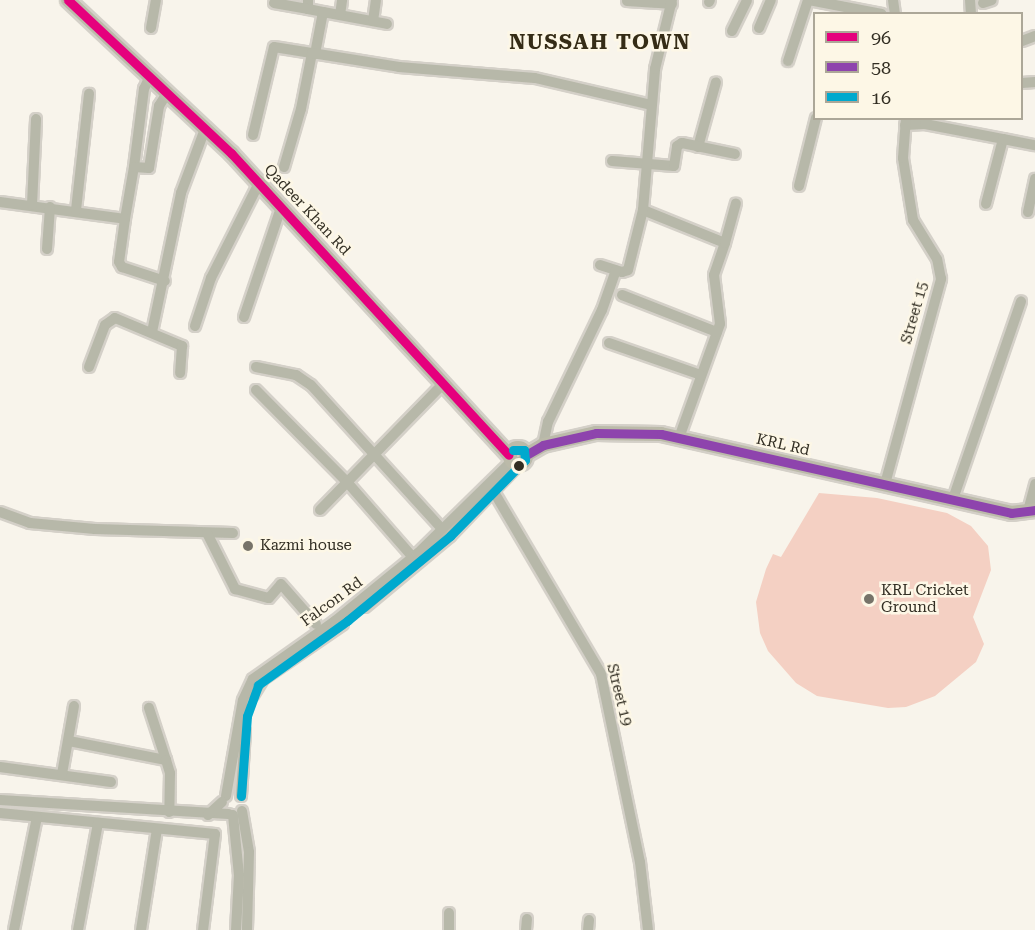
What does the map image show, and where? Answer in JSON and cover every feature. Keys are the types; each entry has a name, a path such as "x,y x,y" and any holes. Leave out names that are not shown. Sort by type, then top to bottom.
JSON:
{"main road":[{"name":"Qadeer Khan Rd","path":"68,0 150,76 259,183 444,384 516,457"},
{"name":"Qadeer Khan Rd","path":"75,0 235,149 516,457"},
{"name":"KRL Rd","path":"516,457 543,445 619,431 679,438 953,498 1011,513 1031,511"}],"street":[{"path":"151,28 156,0"},
{"path":"340,15 342,0"},
{"path":"373,21 376,0"},
{"path":"732,31 747,0"},
{"path":"759,28 771,0"},
{"path":"788,61 809,0 837,9 864,12"},
{"path":"600,265 616,270 628,270 643,210 655,69 672,2 627,1"},
{"path":"274,3 308,5 323,12 387,24"},
{"path":"284,167 300,117 323,12"},
{"path":"253,135 274,47 399,67 536,78 651,105"},
{"path":"150,76 144,89 119,262 122,267 165,281"},
{"path":"698,147 716,82"},
{"path":"134,167 149,168 159,106 167,93"},
{"path":"76,210 89,94"},
{"path":"32,205 36,119"},
{"path":"799,186 816,120"},
{"path":"905,122 1035,145"},
{"name":"Street 15","path":"885,484 940,279 937,259 913,220 903,158 905,122"},
{"path":"152,332 165,281 182,193 205,129"},
{"path":"986,204 1003,139"},
{"path":"612,161 674,166 678,144 735,154"},
{"path":"1028,212 1035,180"},
{"path":"195,326 211,278 259,183"},
{"path":"0,202 76,210 125,219"},
{"path":"679,438 720,324 714,275 736,203"},
{"path":"47,249 50,207"},
{"path":"244,317 281,208"},
{"path":"643,210 725,243"},
{"path":"543,445 548,422 602,310 616,270"},
{"path":"622,295 717,332"},
{"path":"953,498 1021,301"},
{"path":"89,367 108,319 115,318 152,332 184,348 180,373"},
{"path":"609,344 701,375"},
{"path":"256,367 296,375 311,386 441,528"},
{"path":"320,510 444,384"},
{"path":"256,390 347,482 411,555"},
{"name":"Falcon Rd","path":"234,814 241,796 247,716 258,685 420,562 494,492 516,457"},
{"name":"Falcon Rd","path":"224,799 243,700 254,679 335,621 417,555 516,457"},
{"path":"1031,511 1035,484"},
{"name":"Street 19","path":"494,492 601,674 640,862 648,930"},
{"path":"0,512 30,524 133,533 233,533"},
{"path":"207,533 235,589 269,598 281,584 316,624"},
{"path":"62,774 74,706"},
{"path":"149,708 170,773 169,812"},
{"path":"69,741 166,760"},
{"path":"0,767 111,782"},
{"path":"208,815 233,793 241,796"},
{"path":"224,799 234,814 249,852 247,930"},
{"path":"0,800 208,815 234,814"},
{"path":"0,813 217,837 202,930"},
{"path":"234,814 239,875 236,930"},
{"path":"14,930 37,817"},
{"path":"78,930 98,823"},
{"path":"141,930 156,829"},
{"path":"448,930 449,913"}],"shaded area":[{"name":"KRL Cricket Ground","path":"819,493 877,498 947,513 971,526 988,546 991,570 973,617 984,644 976,662 935,696 906,707 888,708 817,696 796,683 768,651 760,633 756,602 766,569 773,554 781,557"}],"transit line":[{"name":"96","path":"68,0 231,153 509,455"},
{"name":"58","path":"526,455 543,445 596,433 661,434 1011,513 1035,510"},
{"name":"16","path":"241,796 247,716 258,685 347,621 450,536 525,460 524,450 513,450"}],"place":[{"name":"Kazmi house","path":"248,546"},
{"name":"KRL Cricket Ground","path":"869,599"}],"district":[{"name":"NUSSAH TOWN","path":"600,42"}]}
